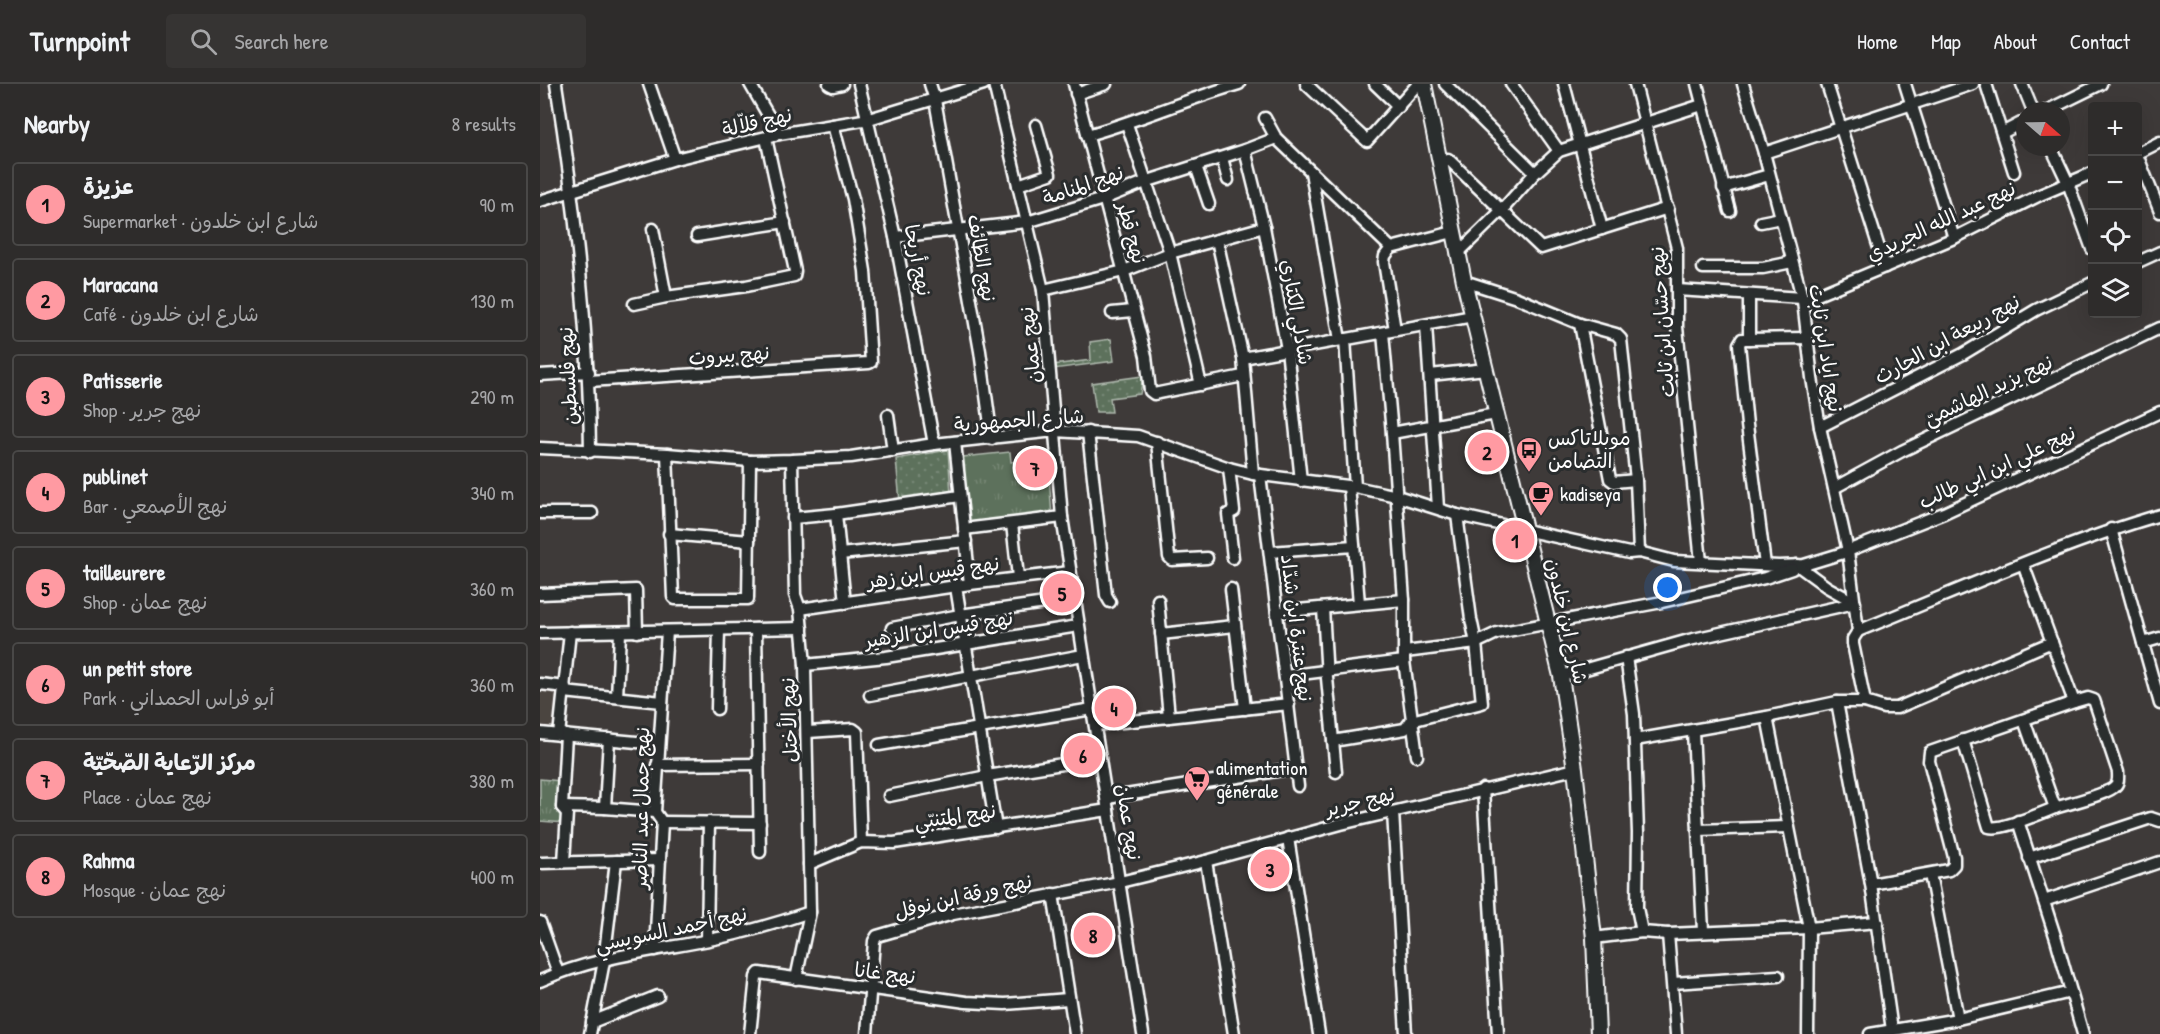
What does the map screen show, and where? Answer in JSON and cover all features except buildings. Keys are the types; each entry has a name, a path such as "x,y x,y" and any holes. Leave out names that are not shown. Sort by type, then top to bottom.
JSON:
{"street":[{"name":"نهج فلسطين","path":"556,84 570,191 589,376 590,452"},
{"path":"649,84 675,159"},
{"path":"750,84 779,134"},
{"path":"829,84 833,86 842,84"},
{"name":"نهج أريحا","path":"859,84 895,237 934,444"},
{"name":"نهج الطّائف","path":"930,84 959,229 980,351 992,439"},
{"name":"نهج قلاّلة","path":"540,201 675,159 779,134 869,119 984,84"},
{"name":"نهج عمان","path":"994,84 1043,290 1062,517 1143,1034"},
{"path":"1075,89 1106,84"},
{"path":"1087,135 1127,124 1173,105 1239,84"},
{"path":"1306,84 1365,140 1368,140 1418,84"},
{"path":"1375,84 1399,107"},
{"name":"شارع ابن خلدون","path":"1424,84 1457,254 1561,676 1575,769 1594,938 1598,1034"},
{"path":"1445,84 1535,173"},
{"path":"1511,84 1559,151"},
{"path":"1564,84 1602,229"},
{"name":"نهج حسّان ابن ثابت","path":"1635,84 1677,248 1677,327 1701,562"},
{"path":"1697,84 1730,211"},
{"name":"نهج اياد ابن ثابت","path":"1743,84 1803,299 1820,428 1848,551 1858,631 1853,644 1865,702"},
{"path":"1827,84 1885,267"},
{"path":"1905,84 1954,238"},
{"path":"1764,153 1972,84"},
{"path":"1986,84 2014,172"},
{"path":"2022,84 2029,102"},
{"path":"2064,102 2101,84"},
{"name":"نهج قطر","path":"1075,89 1146,356 1152,393 1201,385"},
{"path":"1457,254 1559,151 1701,105"},
{"path":"1265,118 1276,138 1392,248"},
{"path":"1127,124 1170,253 1201,385 1243,376"},
{"name":"نهج بيروت","path":"540,375 589,376 871,362 866,272 853,199 833,125"},
{"path":"1018,184 1050,174 1036,125"},
{"path":"2002,133 2016,126"},
{"path":"634,304 794,276 795,271 766,138"},
{"name":"نهج المنامة","path":"895,237 1027,222 1103,199 1145,182 1276,138"},
{"path":"2142,152 2160,141"},
{"name":"شادلي الكتاري","path":"1245,150 1264,227 1287,349 1301,482"},
{"path":"2055,156 2068,183 2088,238"},
{"path":"2138,156 2160,212"},
{"path":"1221,158 1228,180"},
{"path":"1448,159 1543,249 1668,208"},
{"path":"1196,166 1209,204"},
{"path":"1311,171 1343,340 1359,603"},
{"path":"1723,188 1769,175"},
{"name":"نهج عبد الله الجريدي","path":"1803,299 1954,238 2088,175"},
{"path":"1761,222 1781,218"},
{"path":"697,236 785,222"},
{"path":"1043,290 1124,271 1170,253 1264,227"},
{"path":"653,229 666,297"},
{"path":"1395,330 1385,256 1392,248 1453,232"},
{"name":"نهج عنترة ابن شدّاد","path":"1216,240 1243,358 1243,376 1270,552 1298,786"},
{"path":"2142,260 2160,252"},
{"path":"1703,268 1763,268 1792,262"},
{"path":"1464,281 1506,294 1580,324 1616,334 1621,339 1636,480 1640,552"},
{"name":"نهج ربيعة ابن الحارث","path":"1820,428 1963,354 2036,310 2088,285"},
{"path":"1677,290 1803,299"},
{"path":"1749,295 1749,339"},
{"path":"1112,313 1133,310"},
{"path":"1243,358 1473,316"},
{"path":"1580,324 1610,479 1614,482 1636,480"},
{"path":"1426,325 1437,508"},
{"name":"نهج يزيد الهاشميّ","path":"1834,488 1912,446 2160,328"},
{"path":"1383,333 1404,600 1405,657 1417,756"},
{"path":"1766,565 1747,425 1739,344 1742,339 1807,338"},
{"path":"1430,375 1486,369"},
{"name":"نهج علي ابن ابي طالب","path":"1285,676 1476,643 1497,633 1662,602 1765,578 1848,551 1944,513 2160,412"},
{"path":"1392,433 1496,414"},
{"path":"888,415 893,451"},
{"name":"شارع الجمهورية","path":"540,448 667,454 750,461 850,457 934,444 1055,432 1138,436 1229,468 1257,475 1301,482 1352,486 1457,514 1629,553 1640,552 1674,561 1800,566"},
{"path":"1088,432 1106,595 1110,602"},
{"path":"955,442 970,584"},
{"path":"1157,442 1169,557 1172,560 1207,558"},
{"path":"667,454 669,534 674,599 748,599 750,461"},
{"name":"نهج الأختل","path":"792,460 795,595 800,609 802,628 808,732 810,912 796,979"},
{"path":"1229,468 1234,511 1228,514 1233,558"},
{"path":"793,518 960,496"},
{"path":"540,513 592,513"},
{"path":"836,514 845,603"},
{"path":"1333,741 1406,729 1411,721 1482,703 1476,643 1457,514"},
{"path":"1858,631 2111,529 2160,514"},
{"path":"964,529 1062,517"},
{"path":"1012,524 1018,578"},
{"path":"2111,529 2160,704"},
{"path":"669,534 749,541"},
{"path":"840,554 966,541"},
{"path":"1270,552 1354,546"},
{"path":"2023,564 2074,702"},
{"path":"1800,566 1854,602"},
{"name":"نهج قيس ابن زهر","path":"800,609 1070,572"},
{"path":"956,587 996,828"},
{"path":"1230,589 1245,709"},
{"path":"540,594 635,590 637,592 638,632"},
{"path":"892,628 960,615 1074,599"},
{"path":"1158,600 1169,717"},
{"path":"1277,612 1404,600"},
{"path":"1561,676 1626,657 1854,602"},
{"path":"1323,608 1336,772"},
{"name":"نهج قيس ابن الزهير","path":"805,665 886,657 1078,626"},
{"path":"1161,634 1234,626"},
{"path":"540,633 802,628"},
{"path":"756,629 760,852"},
{"path":"717,709 719,630"},
{"name":"نهج جمال عبد الناصر","path":"655,950 660,860 657,765 667,631"},
{"path":"564,862 567,813 562,807 564,690 570,632"},
{"path":"617,697 620,633"},
{"path":"2143,642 2160,638"},
{"path":"1635,740 1767,717 1837,702 1865,702 1884,708 1897,708 2052,642"},
{"path":"870,695 1083,655"},
{"path":"1626,657 1634,714 1638,833 1637,908 1642,932"},
{"path":"540,684 564,690 662,702"},
{"path":"1871,884 1949,870 1955,861 1937,799 1929,755 1933,750 2088,698 2094,700 2118,772 2118,780 2116,786 2108,792 1994,829 1989,827 1963,740"},
{"path":"1837,702 1871,884 1892,1030"},
{"path":"1095,725 1288,704"},
{"path":"879,745 1092,709"},
{"path":"1767,717 1809,928 1808,1034"},
{"path":"2024,720 2055,808"},
{"path":"808,732 853,729 857,732 861,843"},
{"path":"1693,730 1703,931"},
{"path":"540,733 658,744"},
{"path":"605,808 609,739"},
{"path":"889,796 987,776 1100,758"},
{"path":"657,765 759,764"},
{"path":"1107,798 1295,768"},
{"name":"نهج جرير","path":"1120,882 1483,789 1575,769"},
{"path":"1483,789 1498,1034"},
{"path":"562,807 605,808 658,817 709,822 760,823"},
{"name":"نهج المتنبّي","path":"809,864 861,843 894,843 1108,810"},
{"path":"1393,812 1406,1034"},
{"path":"2029,858 2151,818 2160,821"},
{"path":"2018,821 2083,1034"},
{"path":"707,940 709,822"},
{"path":"1698,830 1788,827"},
{"path":"1288,838 1319,1034"},
{"path":"540,863 660,860"},
{"path":"590,1034 604,961 616,861"},
{"path":"1206,861 1233,1034"},
{"path":"2043,901 2160,862"},
{"path":"1930,874 1958,1018"},
{"name":"نهج ورقة ابن نوفل","path":"867,1034 874,941 877,936 953,914 1120,882"},
{"path":"1053,894 1075,1034"},
{"name":"نهج أحمد السويسي","path":"540,981 558,973 604,961 707,940 770,925 810,912"},
{"path":"540,922 558,973"},
{"path":"1594,938 1642,932 1668,934 1809,928 1877,922"},
{"path":"1668,934 1677,1034"},
{"name":"نهج غانا","path":"750,1034 757,974 966,1002 1005,1004 1068,999"},
{"path":"1673,983 1778,975"},
{"path":"1870,1034 1958,1018 2071,992"},
{"path":"592,1022 658,996"}],"shaded area":[{"path":"540,689 560,691 556,731 540,729"}],"green space":[{"path":"1111,339 1114,361 1053,369 1053,365 1091,360 1090,342"},
{"path":"1143,376 1140,394 1110,398 1112,412 1096,412 1092,383"},
{"path":"948,450 951,493 900,502 896,459"},
{"path":"1010,452 1011,462 1021,461 1023,477 1049,475 1052,517 969,524 963,457"},
{"path":"540,779 561,781 565,823 540,821"}],"place":[{"name":"Maracana","path":"1487,452"},
{"name":"مركز الرّعاية الصّحّيّة","path":"1035,468"},
{"name":"موبلاتاكس التضامن","path":"1529,473"},
{"name":"kadiseya","path":"1541,517"},
{"name":"عزيزة","path":"1515,540"},
{"name":"tailleurere","path":"1062,593"},
{"name":"publinet","path":"1114,708"},
{"name":"un petit store","path":"1083,755"},
{"name":"alimentation générale","path":"1197,802"},
{"name":"Patisserie","path":"1270,869"},
{"name":"Rahma","path":"1093,935"}]}
